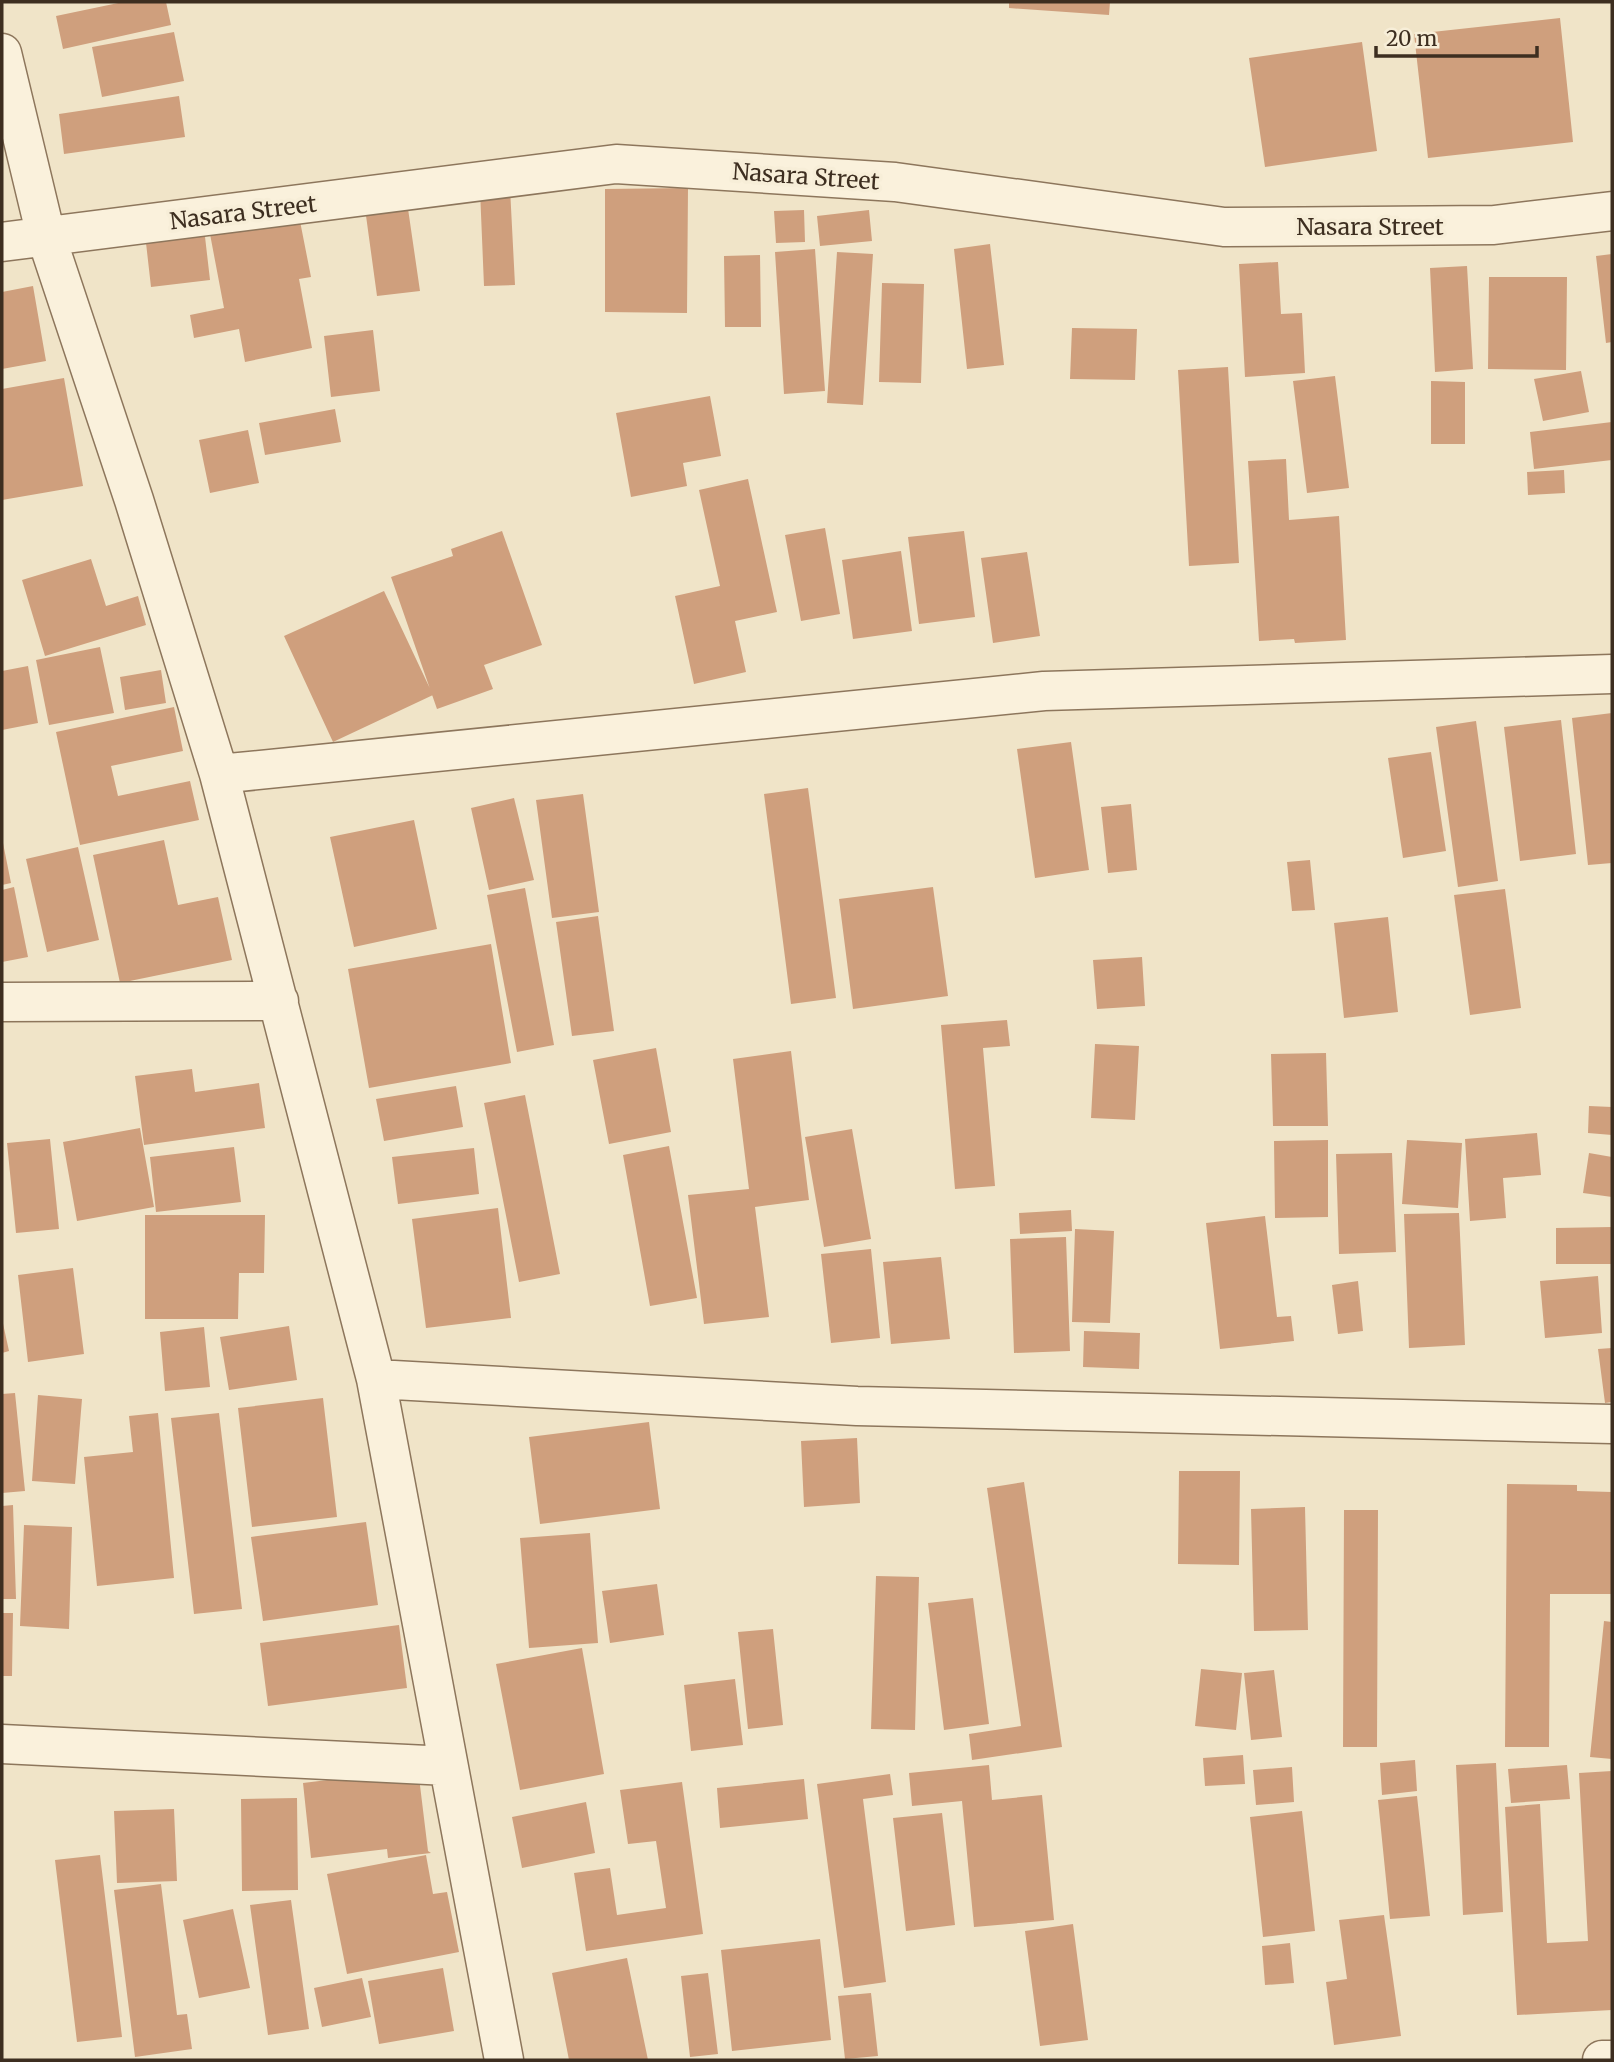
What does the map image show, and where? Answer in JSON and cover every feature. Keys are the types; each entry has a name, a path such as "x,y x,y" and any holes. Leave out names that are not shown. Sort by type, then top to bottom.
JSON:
{"street":[{"path":"2,53 46,236 134,500 219,774 376,1379 504,2060"},
{"name":"Nasara Street","path":"2,242 616,164 895,182 1224,227 1494,225 1612,211"},
{"path":"219,774 1044,691 1612,674"},
{"path":"2,1002 279,1001"},
{"path":"376,1379 857,1406 1612,1423"},
{"path":"2,1744 448,1766"},
{"path":"1602,2060 1612,2060"}],"building":[{"path":"123,2 166,2 171,25 63,49 56,16"},
{"path":"1009,2 1110,2 1109,15 1009,8"},
{"path":"1560,18 1573,142 1428,158 1414,34"},
{"path":"174,32 184,81 102,97 92,47"},
{"path":"1362,42 1377,151 1265,167 1249,58"},
{"path":"179,96 185,137 64,154 59,114"},
{"path":"510,188 515,285 484,286 480,190"},
{"path":"688,188 687,313 605,312 605,189"},
{"path":"406,195 420,291 377,296 364,201"},
{"path":"804,210 805,242 776,243 774,211"},
{"path":"869,210 872,241 820,246 817,216"},
{"path":"299,216 311,277 299,279 312,348 245,362 239,329 194,338 190,315 224,308 210,234"},
{"path":"204,228 210,280 151,287 145,234"},
{"path":"990,244 1004,365 967,369 954,249"},
{"path":"815,249 825,391 784,394 775,252"},
{"path":"837,252 873,254 863,405 827,403"},
{"path":"1612,254 1612,342 1606,343 1596,256"},
{"path":"760,255 761,327 725,327 724,256"},
{"path":"1278,262 1281,314 1302,313 1305,373 1245,377 1239,264"},
{"path":"1467,266 1473,369 1435,372 1430,268"},
{"path":"1489,277 1567,277 1566,370 1488,369"},
{"path":"882,283 924,284 921,383 879,382"},
{"path":"33,286 46,361 2,369 2,292"},
{"path":"1072,328 1137,329 1135,380 1070,379"},
{"path":"373,330 380,391 331,397 324,336"},
{"path":"1228,367 1239,563 1189,566 1178,370"},
{"path":"1581,371 1589,412 1543,421 1534,379"},
{"path":"1335,376 1349,488 1307,493 1293,381"},
{"path":"64,378 83,486 2,500 2,389"},
{"path":"1431,381 1465,382 1465,444 1431,444"},
{"path":"710,396 721,456 683,463 687,486 631,497 616,413"},
{"path":"335,409 341,442 265,455 259,423"},
{"path":"1612,422 1612,460 1534,469 1530,432"},
{"path":"248,430 259,483 210,493 199,440"},
{"path":"1286,459 1289,520 1339,516 1346,640 1295,643 1294,639 1259,641 1248,461"},
{"path":"1564,470 1565,493 1528,495 1527,472"},
{"path":"748,479 777,612 735,621 746,672 694,684 675,596 720,586 699,490"},
{"path":"825,528 840,614 801,621 785,535"},
{"path":"502,531 542,645 484,665 493,689 437,709 391,577 453,556 451,549"},
{"path":"964,531 975,617 919,624 908,537"},
{"path":"901,551 912,631 853,639 842,560"},
{"path":"1027,552 1040,636 993,643 981,558"},
{"path":"91,559 106,606 138,596 146,625 45,656 22,580"},
{"path":"384,591 433,695 333,742 284,636"},
{"path":"100,647 114,713 49,725 36,660"},
{"path":"28,666 38,723 2,730 2,671"},
{"path":"161,670 166,703 125,710 120,677"},
{"path":"174,707 183,751 111,766 118,796 190,781 199,820 80,845 56,732"},
{"path":"1612,713 1612,863 1588,865 1572,718"},
{"path":"1561,720 1576,854 1520,861 1504,727"},
{"path":"1476,721 1498,881 1458,887 1436,727"},
{"path":"1071,742 1089,870 1035,878 1017,749"},
{"path":"1431,752 1446,851 1403,858 1388,758"},
{"path":"808,788 836,998 791,1004 764,794"},
{"path":"583,794 599,912 552,918 536,800"},
{"path":"514,798 534,880 489,890 471,808"},
{"path":"1131,804 1137,870 1108,873 1101,807"},
{"path":"414,820 437,929 354,947 330,837"},
{"path":"2,838 11,883 2,885"},
{"path":"164,840 178,905 218,897 232,960 120,983 93,855"},
{"path":"78,847 99,940 47,952 26,859"},
{"path":"1310,860 1315,910 1292,911 1287,862"},
{"path":"14,887 28,957 2,962 2,890"},
{"path":"933,887 948,996 853,1009 839,899"},
{"path":"525,888 554,1045 517,1052 487,895"},
{"path":"1505,889 1521,1008 1470,1015 1454,895"},
{"path":"598,916 614,1031 572,1036 556,922"},
{"path":"1388,917 1398,1012 1344,1018 1334,923"},
{"path":"491,944 511,1063 369,1088 348,969"},
{"path":"1142,957 1145,1006 1097,1009 1093,960"},
{"path":"1007,1020 1010,1046 983,1048 995,1186 955,1189 941,1025"},
{"path":"1095,1044 1139,1046 1135,1120 1091,1118"},
{"path":"656,1048 671,1132 609,1144 593,1060"},
{"path":"791,1051 809,1200 755,1207 769,1317 704,1324 688,1195 749,1189 733,1059"},
{"path":"1326,1053 1328,1126 1273,1126 1271,1054"},
{"path":"192,1069 195,1092 259,1083 265,1128 144,1145 135,1076"},
{"path":"456,1086 463,1127 384,1141 376,1099"},
{"path":"525,1095 560,1274 519,1282 484,1103"},
{"path":"1589,1106 1612,1107 1612,1135 1588,1133"},
{"path":"140,1128 154,1207 77,1221 63,1142"},
{"path":"852,1129 871,1239 824,1247 805,1137"},
{"path":"1537,1133 1541,1175 1503,1178 1506,1218 1470,1221 1465,1139"},
{"path":"50,1139 59,1229 16,1233 7,1143"},
{"path":"1328,1140 1328,1217 1275,1218 1274,1141"},
{"path":"1407,1140 1462,1143 1458,1208 1402,1204"},
{"path":"669,1146 697,1298 650,1306 623,1155"},
{"path":"234,1147 241,1202 156,1212 150,1157"},
{"path":"474,1148 479,1194 398,1204 392,1157"},
{"path":"1392,1153 1396,1252 1339,1254 1336,1154"},
{"path":"1589,1153 1612,1157 1612,1197 1583,1193"},
{"path":"498,1208 511,1318 426,1328 412,1219"},
{"path":"1071,1210 1072,1231 1020,1234 1019,1213"},
{"path":"1459,1213 1465,1345 1409,1348 1404,1214"},
{"path":"145,1215 265,1215 264,1273 239,1273 238,1319 145,1319"},
{"path":"1265,1216 1277,1317 1291,1316 1294,1341 1220,1349 1206,1223"},
{"path":"1612,1227 1612,1264 1556,1264 1556,1228"},
{"path":"1075,1229 1114,1231 1110,1323 1072,1322"},
{"path":"1066,1237 1070,1351 1014,1353 1010,1239"},
{"path":"871,1249 880,1338 831,1343 821,1254"},
{"path":"941,1257 950,1339 891,1344 883,1262"},
{"path":"73,1268 84,1354 28,1362 18,1275"},
{"path":"1598,1276 1602,1333 1545,1338 1540,1281"},
{"path":"1358,1281 1363,1331 1338,1334 1332,1285"},
{"path":"2,1319 9,1351 2,1353"},
{"path":"289,1326 297,1380 229,1390 220,1337"},
{"path":"204,1327 210,1387 165,1391 160,1332"},
{"path":"1084,1331 1140,1333 1139,1369 1083,1367"},
{"path":"1612,1348 1612,1402 1605,1403 1598,1349"},
{"path":"15,1393 25,1491 2,1493 2,1394"},
{"path":"38,1395 82,1399 75,1484 32,1481"},
{"path":"323,1398 337,1517 252,1527 238,1408"},
{"path":"158,1413 174,1578 97,1586 84,1457 133,1452 129,1416"},
{"path":"219,1413 242,1609 194,1614 171,1418"},
{"path":"649,1422 660,1509 540,1524 529,1437"},
{"path":"857,1438 860,1503 804,1507 801,1441"},
{"path":"1179,1471 1240,1471 1239,1565 1178,1564"},
{"path":"1024,1482 1062,1747 972,1760 969,1734 1021,1726 987,1488"},
{"path":"1507,1484 1577,1485 1577,1491 1612,1492 1612,1594 1550,1594 1549,1747 1505,1747"},
{"path":"13,1505 16,1599 2,1599 2,1506"},
{"path":"1305,1507 1308,1630 1254,1631 1251,1509"},
{"path":"1344,1510 1378,1510 1377,1747 1343,1747"},
{"path":"366,1522 378,1605 263,1621 251,1537"},
{"path":"24,1525 72,1527 69,1629 20,1626"},
{"path":"590,1533 598,1643 529,1648 520,1538"},
{"path":"876,1576 919,1577 915,1730 871,1729"},
{"path":"657,1584 664,1635 610,1643 602,1591"},
{"path":"973,1598 989,1724 944,1730 928,1603"},
{"path":"2,1613 13,1613 12,1676 2,1676"},
{"path":"1604,1621 1612,1622 1612,1759 1590,1757"},
{"path":"399,1625 407,1688 268,1706 260,1643"},
{"path":"773,1629 783,1725 748,1729 738,1632"},
{"path":"582,1648 604,1774 520,1790 496,1664"},
{"path":"1201,1669 1242,1673 1236,1730 1195,1726"},
{"path":"1274,1670 1282,1737 1251,1740 1244,1673"},
{"path":"735,1679 743,1745 691,1751 684,1685"},
{"path":"1243,1755 1245,1784 1205,1786 1203,1758"},
{"path":"1415,1760 1417,1791 1382,1795 1380,1763"},
{"path":"1496,1763 1503,1912 1463,1915 1456,1765"},
{"path":"989,1765 992,1800 1042,1795 1054,1920 974,1927 962,1801 912,1806 909,1773"},
{"path":"1567,1765 1570,1799 1511,1803 1508,1769"},
{"path":"1292,1767 1294,1802 1256,1805 1253,1770"},
{"path":"418,1769 428,1851 431,1853 388,1858 387,1849 311,1858 303,1783"},
{"path":"1612,1771 1612,2010 1517,2015 1505,1807 1540,1804 1547,1943 1588,1941 1579,1773"},
{"path":"890,1774 893,1795 863,1799 886,1982 844,1988 817,1784"},
{"path":"804,1779 808,1819 720,1828 717,1788"},
{"path":"682,1782 703,1934 586,1951 574,1873 610,1868 617,1915 666,1908 656,1841 628,1844 620,1790"},
{"path":"1417,1796 1430,1916 1390,1919 1378,1800"},
{"path":"297,1798 298,1890 242,1891 241,1799"},
{"path":"586,1802 595,1853 522,1868 512,1817"},
{"path":"174,1809 177,1881 117,1883 114,1811"},
{"path":"1302,1811 1315,1931 1263,1937 1250,1817"},
{"path":"942,1813 955,1925 906,1931 893,1818"},
{"path":"100,1855 122,2037 77,2042 55,1860"},
{"path":"426,1855 433,1894 447,1892 459,1952 347,1974 327,1874"},
{"path":"161,1884 177,2015 187,2014 192,2049 135,2057 114,1890"},
{"path":"291,1900 309,2029 268,2035 250,1905"},
{"path":"233,1909 250,1988 199,1998 183,1920"},
{"path":"1384,1915 1401,2036 1334,2045 1326,1982 1347,1979 1339,1920"},
{"path":"1073,1924 1088,2040 1040,2046 1025,1931"},
{"path":"820,1939 831,2040 732,2051 721,1950"},
{"path":"1290,1943 1294,1983 1265,1985 1262,1946"},
{"path":"627,1958 648,2060 569,2060 552,1973"},
{"path":"443,1968 454,2031 379,2044 368,1981"},
{"path":"708,1973 718,2054 690,2057 681,1976"},
{"path":"362,1978 371,2017 322,2027 314,1988"},
{"path":"871,1993 878,2056 845,2059 838,1996"}]}
